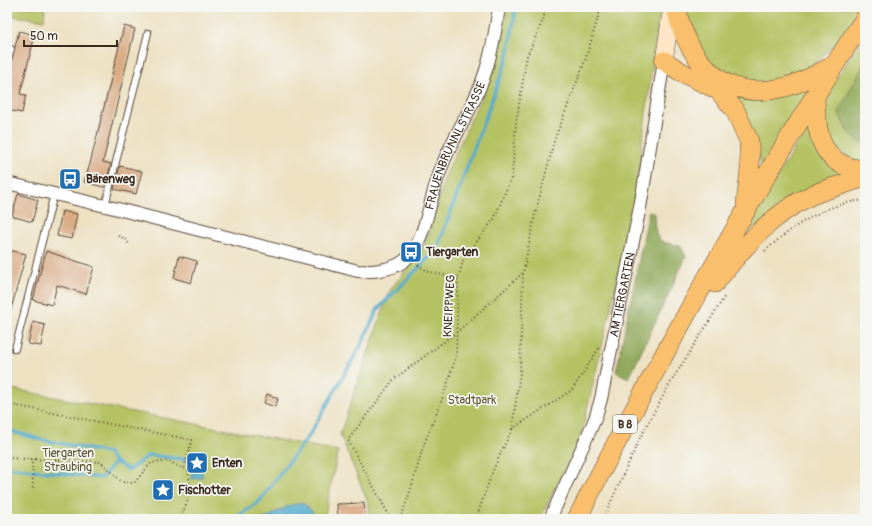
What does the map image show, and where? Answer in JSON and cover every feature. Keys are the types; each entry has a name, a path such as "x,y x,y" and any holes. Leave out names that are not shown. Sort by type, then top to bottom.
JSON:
{"main road":[{"path":"676,7 687,43 693,55 711,73 733,87 761,91 780,89 800,82 834,65"},
{"name":"B 8","path":"577,519 637,402 746,209 834,65 865,18"},
{"path":"664,61 693,55"},
{"path":"664,61 683,74 718,90 736,110 749,141 751,158 746,209"},
{"path":"815,96 817,129 826,150 834,159 846,166 865,170"},
{"path":"677,331 740,250 776,217 793,205 810,196 865,177"}],"street":[{"name":"FRAUENBRÜNNLSTRASSE","path":"105,206 358,271 372,272 408,258 419,238 439,174 452,143 479,89 489,58 499,7"},
{"path":"664,61 672,7"},
{"name":"AM TIERGARTEN","path":"550,519 595,419 601,399 641,202 664,61"},
{"path":"7,183 105,206"}],"lane":[{"path":"105,206 148,33"},
{"path":"7,64 11,49"},
{"path":"15,349 54,194"}],"path":[{"name":"KNEIPPWEG","path":"400,519 409,495 424,444 444,394 456,357 458,278 464,258 494,219 512,176 516,123 527,56 543,20 546,7"},
{"path":"476,519 493,470 512,429 520,372 523,273 534,215 554,141 585,61 602,7"},
{"path":"763,252 797,224 814,215 834,207 865,200"},
{"path":"118,236 124,238 130,245"},
{"path":"412,261 429,272 458,278"},
{"path":"391,519 348,440 394,379 457,332 523,273"},
{"path":"602,519 640,438 665,391 726,293"},
{"path":"512,429 572,390 604,339 614,335"},
{"path":"7,404 192,440 184,468"},
{"path":"7,458 101,462 122,482 134,483 151,463 168,461 188,471 191,493 180,519"},
{"path":"32,459 33,490"}],"green space":[{"path":"7,7 45,7 44,20 7,15"},
{"name":"Stadtpark","path":"508,7 660,7 633,213 580,439 540,519 370,519 369,505 340,434 390,290 418,256 428,236 445,177 492,73"},
{"path":"684,7 860,7 839,40 810,68 793,78 757,85 725,75 700,51"},
{"path":"865,34 865,62 839,111 862,142 865,143 865,165 833,149 821,113 829,90"},
{"path":"865,62 865,143 860,142 851,135 842,121 839,111"},
{"path":"808,87 810,90 763,166 761,165 757,145 735,96"},
{"path":"807,128 810,129 844,176 747,232 746,228"},
{"path":"649,211 654,213 656,233 658,237 665,243 680,245 686,257 629,378 616,372"},
{"name":"Tiergarten Straubing","path":"7,388 338,451 324,519 7,519"}],"water":[{"path":"194,455 202,458 202,478 191,479 194,467 190,460"},
{"path":"302,502 312,511 313,519 264,519 286,507"}],"building":[{"path":"124,26 135,29 103,162 111,164 105,187 103,187 84,182 90,164"},
{"path":"19,31 35,35 20,94 26,95 22,113 7,110 7,78"},
{"path":"120,166 142,171 136,194 114,189"},
{"path":"18,194 38,200 32,222 12,216"},
{"path":"62,211 77,214 72,239 57,236"},
{"path":"9,250 26,254 10,313 7,312 7,257"},
{"path":"46,251 94,267 86,294 57,285 52,305 33,300"},
{"path":"179,256 197,261 191,283 174,278"},
{"path":"33,322 45,325 41,346 28,344"},
{"path":"267,394 278,399 275,407 264,403"},
{"path":"364,503 365,519 338,519 337,504"}],"waterway":[{"path":"234,519 259,502 310,434 360,347 378,309 437,249 508,56 516,7"},
{"path":"7,430 39,439 108,453 115,462 129,470 149,455 190,460"},
{"path":"7,467 102,478 115,462"}],"place":[{"name":"Bärenweg","path":"70,179"},
{"name":"Tiergarten","path":"411,252"},
{"name":"Enten","path":"197,463"},
{"name":"Fischotter","path":"163,490"}]}
